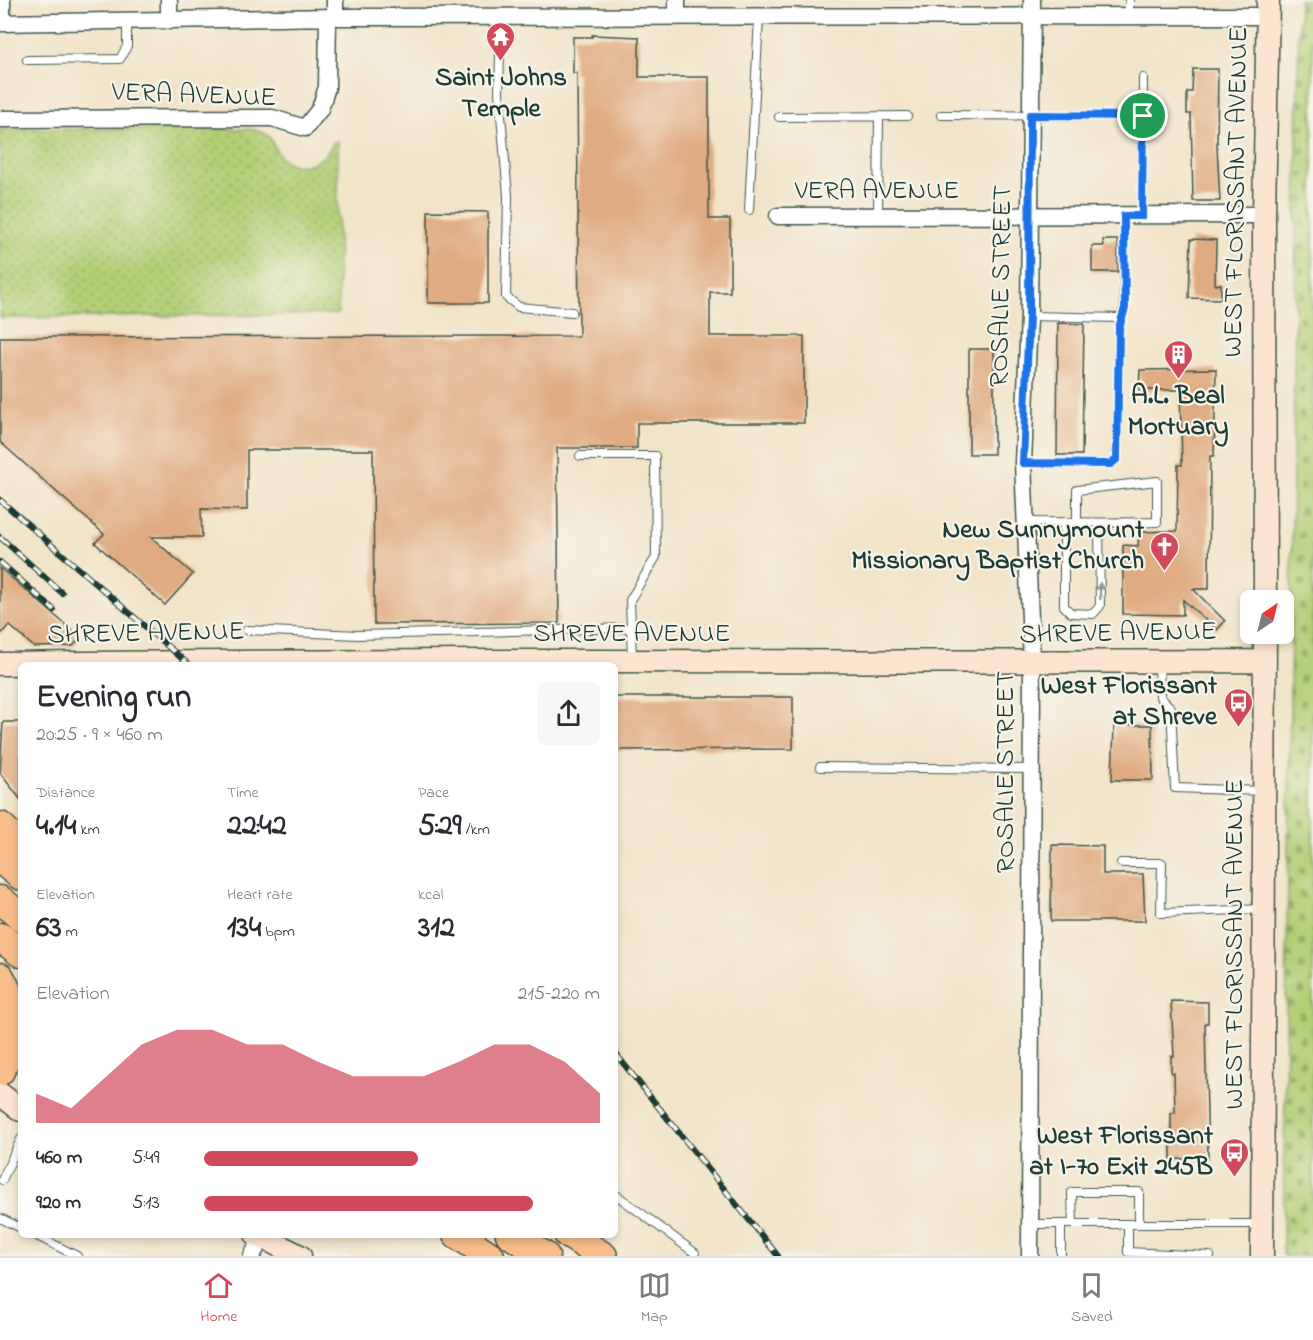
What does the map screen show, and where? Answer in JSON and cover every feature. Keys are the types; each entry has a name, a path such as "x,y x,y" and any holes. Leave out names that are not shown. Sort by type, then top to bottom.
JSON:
{"highway":[{"path":"0,826 18,842"},
{"path":"0,860 18,874"},
{"path":"0,900 18,915"},
{"path":"0,937 18,951"},
{"path":"0,977 12,1005 6,1023 14,1036 0,1071"},
{"path":"463,1238 490,1256"},
{"path":"516,1238 545,1256"},
{"path":"574,1238 603,1256"}],"street":[{"path":"2,0 1,23 332,17 501,8 677,17 759,17 855,8 1267,8"},
{"path":"169,0 169,21"},
{"path":"332,17 335,0"},
{"path":"677,0 677,17"},
{"name":"ROSALIE STREET","path":"1030,1256 1032,663 1023,463 1029,316 1028,216 1032,8"},
{"name":"WEST FLORISSANT AVENUE","path":"1264,590 1264,215 1267,8"},
{"name":"VERA AVENUE","path":"0,119 272,118 305,128 320,109 327,87 332,17"},
{"name":"VERA AVENUE","path":"778,216 878,218 1264,215"},
{"name":"WEST FLORISSANT AVENUE","path":"1262,1256 1265,644"},
{"name":"SHREVE AVENUE","path":"618,663 1265,661"},
{"name":"SHREVE AVENUE","path":"0,664 18,664"},
{"path":"0,1094 18,1108"},
{"path":"257,1243 300,1256"}],"lane":[{"path":"501,8 499,92 508,196 506,297 519,307 572,312"},
{"path":"749,210 759,17"},
{"path":"27,60 120,59 127,46 127,21"},
{"path":"1142,216 1143,78"},
{"path":"941,115 1143,116"},
{"path":"878,218 879,116"},
{"path":"779,117 907,116"},
{"path":"1023,463 1111,464 1117,459 1119,328 1125,308 1124,216"},
{"path":"1029,316 1122,318"},
{"path":"580,456 655,456 656,557 630,600 632,663"},
{"path":"1026,522 1099,523 1157,522 1156,482 1077,490 1077,522"},
{"path":"1064,522 1064,606 1071,613 1093,614 1101,606 1099,523"},
{"path":"247,630 358,635 631,628"},
{"path":"1159,662 1160,697 1172,708 1175,788 1264,791"},
{"path":"820,767 1031,769"},
{"path":"1121,863 1162,863 1161,913 1263,909"},
{"path":"2,1180 18,1145"},
{"path":"1073,1224 1072,1192 1139,1192 1139,1224"},
{"path":"618,1196 695,1253"},
{"path":"0,1218 18,1227"},
{"path":"1030,1224 1262,1224"},
{"path":"1061,1224 1061,1256"},
{"path":"1128,1224 1128,1252 1204,1255"},
{"path":"41,1238 76,1256"}],"green space":[{"path":"1299,0 1313,0 1313,1256 1283,1256 1291,644 1294,644 1294,590 1291,590"},
{"path":"0,129 250,129 266,134 283,159 298,165 319,160 334,142 338,141 338,314 0,318"}],"building":[{"path":"592,35 639,37 639,77 709,77 709,219 730,219 730,292 710,292 710,336 804,336 804,423 637,423 637,448 557,448 559,623 374,624 373,450 247,450 247,510 201,509 202,537 151,537 193,574 165,605 95,543 104,534 0,442 0,337 579,336 577,73 573,73 573,37 592,37"},
{"path":"1193,69 1218,69 1217,146 1220,201 1193,201 1191,114 1187,114 1187,92 1192,92"},
{"path":"428,211 488,212 488,303 428,303"},
{"path":"1191,239 1216,240 1215,285 1221,284 1221,299 1189,298"},
{"path":"1103,240 1118,240 1118,272 1092,272 1092,246 1104,246"},
{"path":"1058,323 1084,324 1082,455 1057,455"},
{"path":"969,349 994,349 994,454 969,454"},
{"path":"1216,369 1214,456 1210,456 1209,589 1193,589 1225,621 1217,630 1183,600 1183,615 1123,614 1123,545 1138,546 1139,532 1177,531 1178,465 1182,465 1180,390 1139,390 1140,370"},
{"path":"0,568 81,638 73,646 34,647 9,625 0,635"},
{"path":"618,697 793,697 793,749 618,750"},
{"path":"3,722 18,722 18,796 0,773"},
{"path":"1114,725 1152,725 1153,780 1112,780"},
{"path":"1052,845 1103,846 1103,874 1143,874 1145,921 1051,921"},
{"path":"1171,1001 1208,1002 1208,1023 1205,1023 1208,1159 1171,1159 1171,1113 1175,1113 1174,1073 1171,1073 1171,1056 1174,1056"}],"railway":[{"path":"0,500 186,662"},
{"path":"0,537 62,593"},
{"path":"0,562 54,610"},
{"path":"618,1057 778,1256"}],"place":[{"name":"Saint Johns Temple","path":"501,62"},
{"name":"A.L. Beal Mortuary","path":"1178,380"},
{"name":"New Sunnymount Missionary Baptist Church","path":"1165,572"},
{"name":"West Florissant at Shreve","path":"1238,728"},
{"name":"West Florissant at I-70 Exit 245B","path":"1234,1178"}],"route":[{"path":"1030,115 1143,116 1142,216 1124,216 1125,308 1119,328 1117,459 1111,464 1023,463 1029,316 1030,115"}]}
